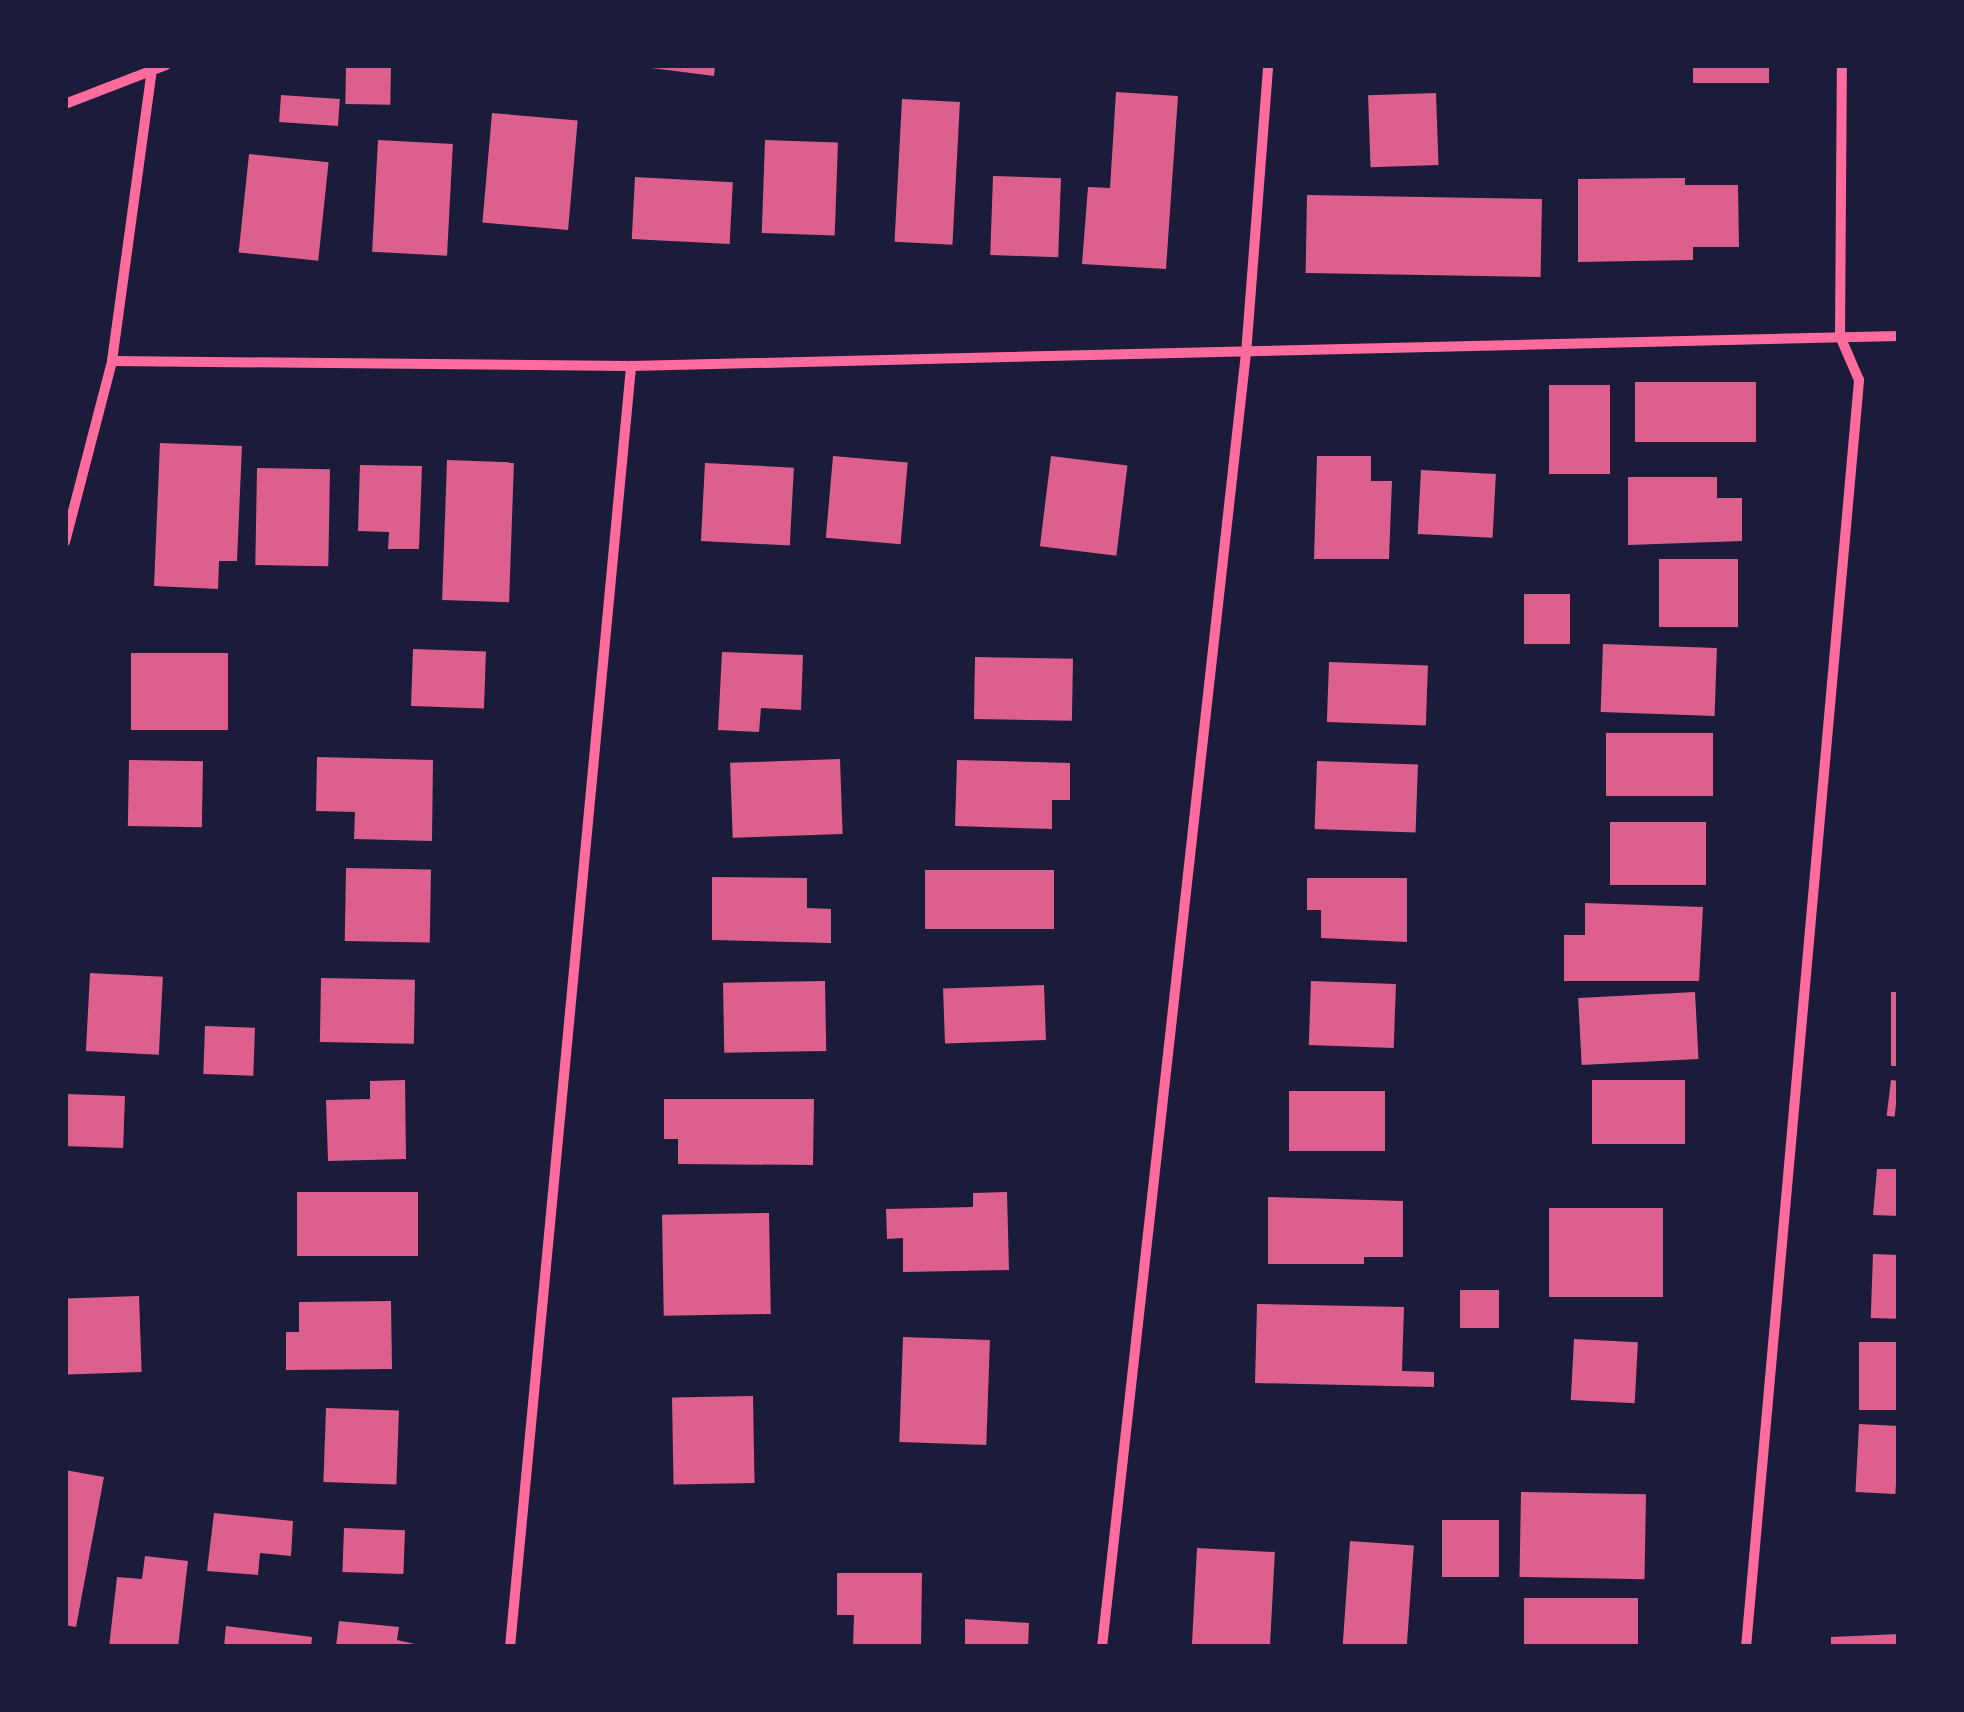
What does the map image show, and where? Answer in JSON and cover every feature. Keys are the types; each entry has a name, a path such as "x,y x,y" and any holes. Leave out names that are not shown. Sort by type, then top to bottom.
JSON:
{"street":[{"path":"65,104 166,65"},
{"path":"1102,1647 1246,354 1268,65"},
{"path":"1746,1647 1860,380 1840,336 1842,65"},
{"path":"65,542 112,361 152,70"},
{"path":"112,361 631,366 1899,336"},
{"path":"510,1647 631,366"}],"building":[{"path":"346,65 391,66 390,105 345,104"},
{"path":"628,65 715,65 714,76"},
{"path":"1693,65 1769,65 1769,83 1693,83"},
{"path":"1116,92 1178,96 1166,269 1082,264 1088,187 1110,188"},
{"path":"1436,93 1439,165 1371,167 1368,95"},
{"path":"281,95 340,99 338,126 279,122"},
{"path":"902,99 960,102 952,245 895,242"},
{"path":"492,113 578,120 568,230 482,223"},
{"path":"378,140 453,144 447,256 372,252"},
{"path":"765,140 838,143 835,235 762,233"},
{"path":"249,154 329,162 318,261 239,252"},
{"path":"993,176 1061,178 1058,257 990,255"},
{"path":"635,177 733,182 730,244 632,239"},
{"path":"1685,178 1685,185 1738,185 1739,247 1693,247 1693,260 1578,262 1578,179"},
{"path":"1307,195 1542,199 1541,277 1306,273"},
{"path":"1635,382 1756,382 1756,442 1635,442"},
{"path":"1549,385 1610,385 1610,474 1549,474"},
{"path":"160,443 242,446 237,561 219,561 218,589 154,586"},
{"path":"833,456 908,463 901,544 826,538"},
{"path":"1051,456 1127,465 1116,556 1040,546"},
{"path":"1317,456 1371,456 1371,481 1392,481 1389,559 1314,559"},
{"path":"447,460 514,462 509,602 442,600"},
{"path":"705,463 794,468 790,546 701,541"},
{"path":"360,465 422,466 419,549 388,549 389,532 358,531"},
{"path":"257,468 330,469 328,566 255,565"},
{"path":"1421,470 1496,474 1493,538 1418,534"},
{"path":"1628,477 1717,477 1717,498 1742,498 1742,541 1628,545"},
{"path":"1659,559 1738,559 1738,627 1659,627"},
{"path":"1524,594 1570,594 1570,644 1524,644"},
{"path":"1603,644 1717,648 1715,716 1601,712"},
{"path":"413,649 486,652 484,709 411,706"},
{"path":"722,652 803,655 801,710 761,708 759,732 718,730"},
{"path":"131,653 228,653 228,730 131,730"},
{"path":"975,657 1073,659 1072,721 974,719"},
{"path":"1329,662 1428,665 1426,725 1327,722"},
{"path":"1606,733 1713,733 1713,796 1606,796"},
{"path":"317,757 433,760 432,841 354,839 355,812 316,811"},
{"path":"840,759 843,834 733,838 730,763"},
{"path":"129,760 203,761 202,827 128,826"},
{"path":"957,760 1070,763 1070,800 1052,800 1052,829 955,826"},
{"path":"1317,761 1418,765 1416,832 1315,829"},
{"path":"1610,822 1706,822 1706,885 1610,885"},
{"path":"346,868 431,869 430,942 345,941"},
{"path":"925,870 1054,870 1054,929 925,929"},
{"path":"712,877 807,878 807,908 831,909 831,943 712,940"},
{"path":"1307,878 1407,878 1407,942 1321,938 1321,910 1307,910"},
{"path":"1585,903 1703,907 1699,981 1564,981 1564,935 1585,935"},
{"path":"90,973 163,977 159,1055 86,1051"},
{"path":"321,978 415,980 414,1044 320,1042"},
{"path":"825,981 826,1051 724,1053 723,983"},
{"path":"1311,981 1396,984 1394,1048 1309,1045"},
{"path":"1044,985 1046,1040 945,1043 943,989"},
{"path":"1695,992 1699,1059 1582,1065 1578,998"},
{"path":"1891,992 1899,992 1899,1066 1891,1066"},
{"path":"205,1026 255,1028 253,1076 203,1074"},
{"path":"405,1080 406,1159 328,1161 326,1100 370,1099 370,1081"},
{"path":"1592,1080 1685,1080 1685,1144 1592,1144"},
{"path":"1891,1080 1899,1081 1895,1117 1887,1116"},
{"path":"1289,1091 1385,1091 1385,1151 1289,1151"},
{"path":"65,1094 125,1096 123,1148 65,1146"},
{"path":"664,1099 814,1099 813,1165 678,1164 678,1139 664,1139"},
{"path":"1877,1169 1899,1169 1899,1216 1873,1215"},
{"path":"297,1192 418,1192 418,1256 297,1256"},
{"path":"1007,1192 1009,1270 903,1272 903,1238 887,1239 886,1209 973,1207 973,1193"},
{"path":"1268,1197 1403,1201 1403,1257 1364,1257 1364,1264 1268,1264"},
{"path":"1549,1208 1663,1208 1663,1297 1549,1297"},
{"path":"769,1213 771,1314 664,1316 662,1215"},
{"path":"1873,1254 1899,1255 1897,1319 1871,1318"},
{"path":"1460,1290 1499,1290 1499,1328 1460,1328"},
{"path":"139,1296 142,1372 68,1375 65,1299"},
{"path":"391,1301 392,1369 286,1370 286,1332 299,1332 299,1302"},
{"path":"1257,1304 1404,1307 1402,1371 1434,1372 1434,1387 1255,1383"},
{"path":"903,1337 990,1340 986,1445 899,1442"},
{"path":"1574,1339 1638,1342 1635,1403 1571,1400"},
{"path":"1859,1342 1899,1342 1899,1410 1859,1410"},
{"path":"753,1396 755,1483 674,1484 672,1397"},
{"path":"326,1408 399,1411 396,1485 323,1482"},
{"path":"1859,1424 1899,1426 1895,1494 1855,1492"},
{"path":"65,1470 104,1477 76,1627 65,1625"},
{"path":"1521,1492 1646,1494 1644,1579 1520,1577"},
{"path":"214,1513 293,1521 291,1556 260,1553 258,1575 207,1571"},
{"path":"1442,1520 1499,1520 1499,1577 1442,1577"},
{"path":"344,1528 405,1530 403,1574 342,1572"},
{"path":"1350,1541 1414,1545 1407,1647 1343,1647"},
{"path":"1197,1548 1275,1552 1270,1647 1192,1647"},
{"path":"145,1556 188,1561 178,1647 109,1647 117,1577 142,1579"},
{"path":"837,1573 922,1573 921,1647 853,1647 854,1615 837,1615"},
{"path":"1524,1598 1638,1598 1638,1647 1524,1647"},
{"path":"965,1619 1029,1623 1028,1647 965,1647"},
{"path":"339,1621 399,1627 397,1640 428,1647 336,1647"},
{"path":"226,1626 312,1637 311,1647 224,1647"},
{"path":"1899,1634 1899,1647 1831,1647 1831,1637"}]}
